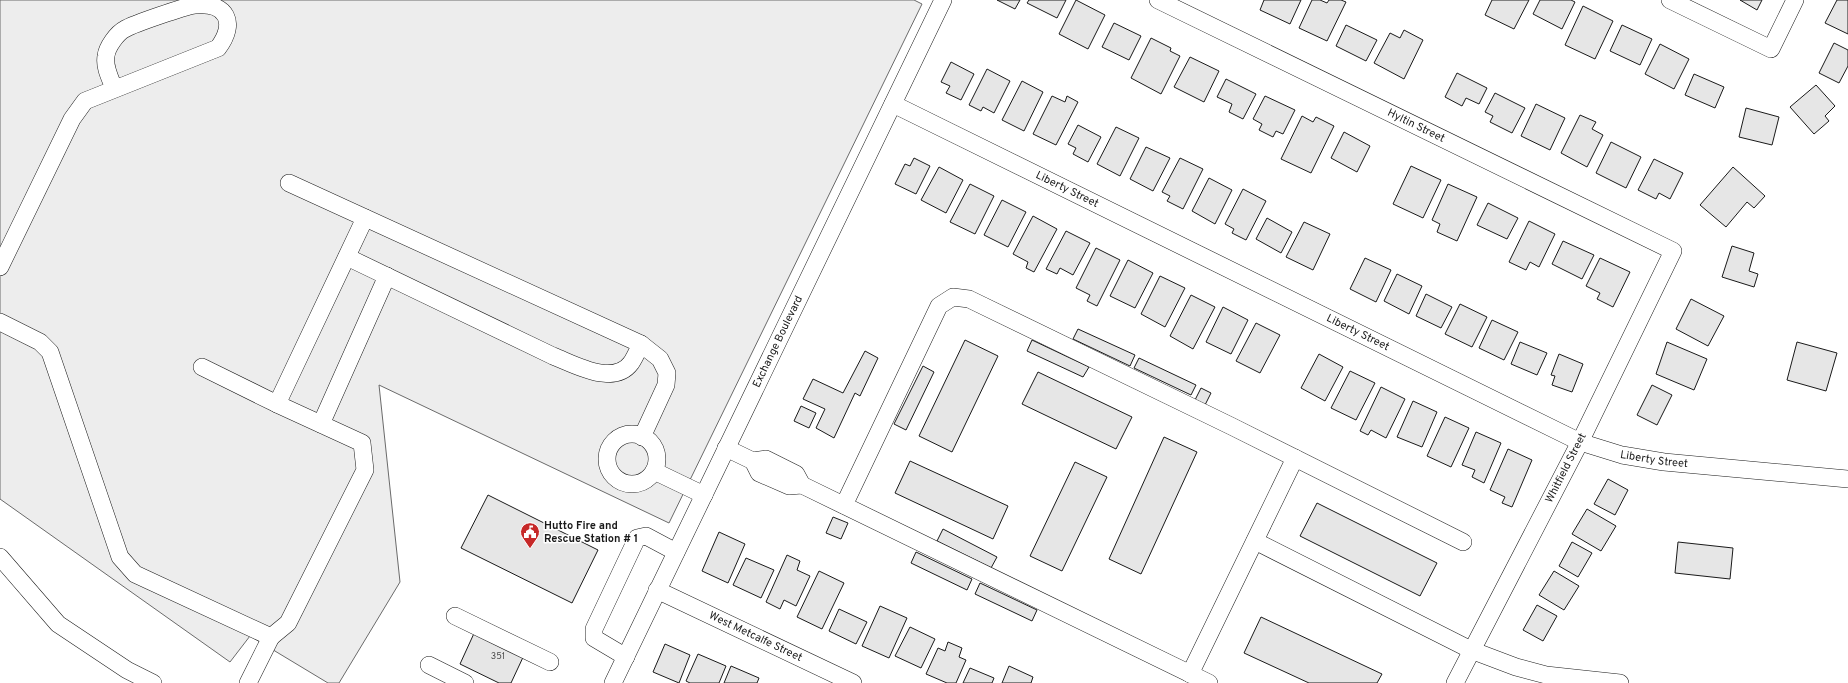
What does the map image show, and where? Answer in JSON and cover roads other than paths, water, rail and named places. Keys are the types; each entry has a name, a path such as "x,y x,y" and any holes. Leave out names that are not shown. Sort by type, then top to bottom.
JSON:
{"street":[{"name":"Exchange Boulevard","path":"613,683 943,0"},
{"name":"Hyltin Street","path":"1158,0 1673,251"},
{"path":"1670,0 1771,49 1795,0"},
{"path":"0,267 72,119 85,101 114,88 200,57 218,48 227,37 230,25 224,13 210,6 194,5 124,29 114,40 106,55 106,70 114,88"},
{"name":"Liberty Street","path":"893,104 1580,442 1622,455 1664,462 1848,479"},
{"path":"289,183 641,344 660,359 667,372 666,385 642,437"},
{"path":"277,404 365,218"},
{"name":"Whitfield Street","path":"1455,683 1580,442 1673,251"},
{"path":"347,257 553,356 587,369 608,374 622,371 630,364 641,344"},
{"path":"321,424 387,276"},
{"path":"844,505 939,306 953,297 969,299 1231,426 1463,542"},
{"path":"0,322 40,342 50,352 120,557 135,574 271,636"},
{"path":"202,367 277,404 362,443 364,470 288,623 271,636 248,683"},
{"path":"634,435 642,437 649,441 657,455 654,471 642,482 630,484 619,480 609,467 609,452 618,439 634,435"},
{"path":"726,448 753,461 766,459 796,474 802,485 1209,683"},
{"path":"1190,674 1295,458"},
{"path":"654,471 704,495"},
{"path":"626,657 594,638 594,629 637,538 646,536 676,552"},
{"path":"1255,541 1471,650 1516,667 1546,675 1620,683"},
{"path":"0,556 58,624 127,670 153,683"},
{"name":"West Metcalfe Street","path":"657,590 853,683"},
{"path":"455,616 550,662"},
{"path":"429,665 465,683"}],"place":[{"name":"Hutto Fire and Rescue Station # 1","path":"530,549"}]}
